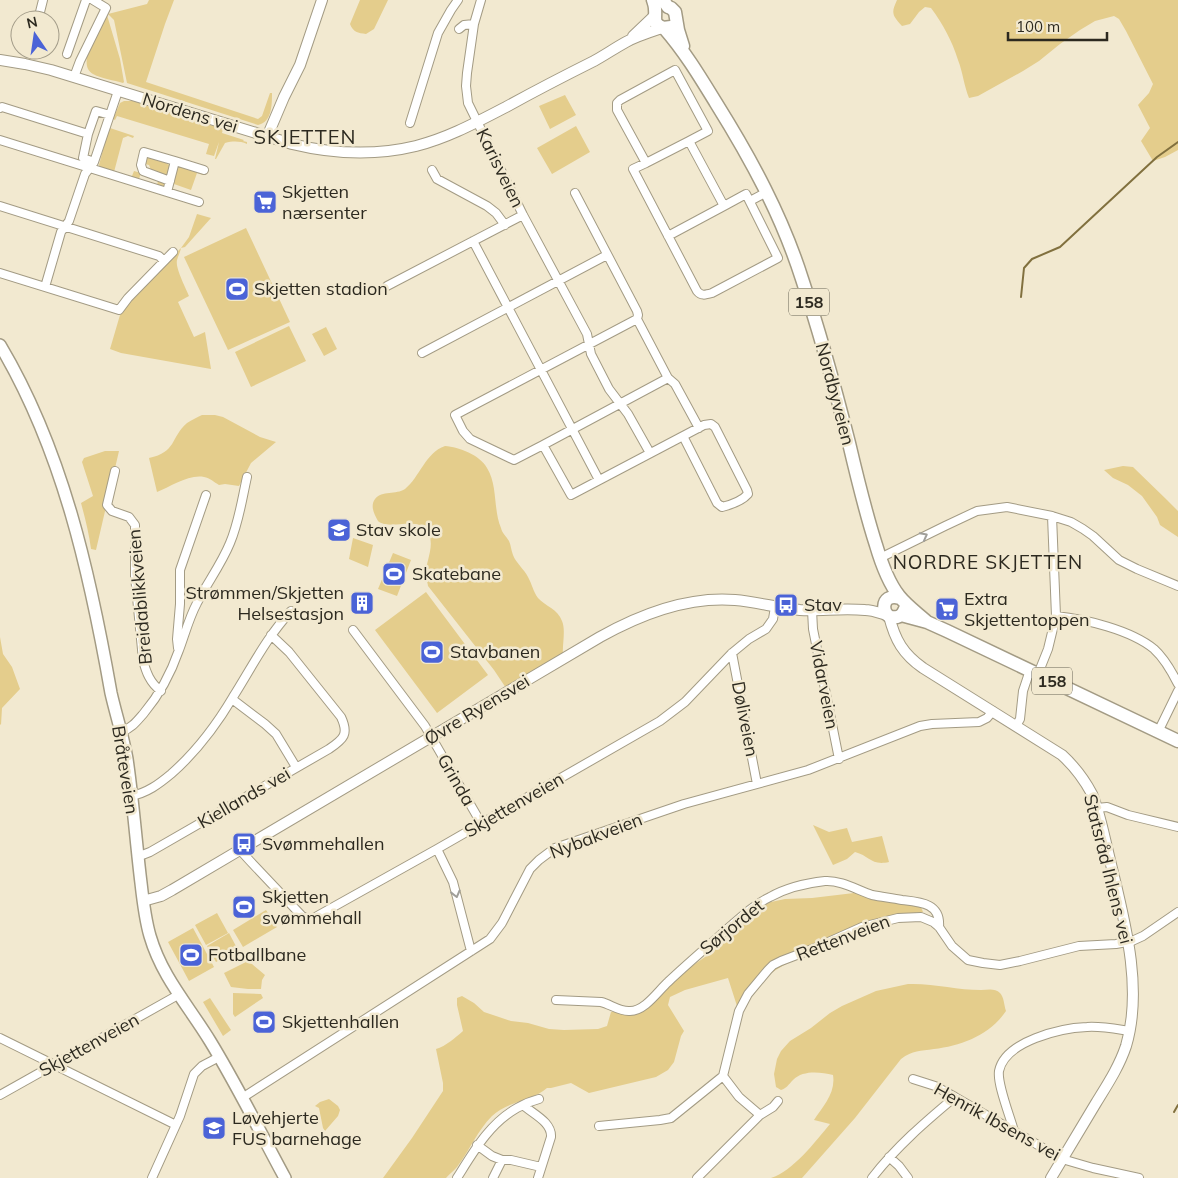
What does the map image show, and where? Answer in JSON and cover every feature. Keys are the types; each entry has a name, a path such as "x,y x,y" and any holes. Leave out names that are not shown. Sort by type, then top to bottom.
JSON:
{"main road":[{"name":"Nordbyveien","path":"668,26 676,16 676,12 666,3 662,7 654,9 657,25 668,26 679,36 694,85 747,155 767,192 787,237 802,278 838,400 865,511 894,609"},
{"name":"Bråteveien","path":"0,345 34,412 53,460 87,573 126,758 143,901 151,939 164,971 219,1057 285,1178"},
{"name":"158","path":"894,609 927,622 1178,741"}],"street":[{"path":"67,54 86,0"},
{"path":"74,77 80,60 106,8 93,0"},
{"path":"267,137 300,65 322,0"},
{"path":"410,122 438,33 458,0"},
{"name":"Karisveien","path":"481,0 474,24 467,73 466,92 468,103 524,215 587,334 591,354 608,389 621,403 650,454"},
{"name":"Nordens vei","path":"628,41 654,9"},
{"path":"443,25 456,28 474,24"},
{"name":"Nordens vei","path":"1,60 31,65 74,77 292,144 321,150 373,152 399,149 448,135 477,122 590,63 628,41 668,26"},
{"name":"Nordbyveien","path":"675,70 694,85 708,131 689,141 646,163 617,110 617,103 675,70"},
{"path":"45,287 61,232 69,221 85,174 92,165 118,91"},
{"path":"0,108 2,107 88,134"},
{"path":"110,115 96,111 88,134 83,158 110,175 199,202"},
{"path":"0,140 92,165"},
{"path":"689,141 724,206"},
{"path":"170,181 143,171 140,164 144,152 204,170"},
{"path":"166,192 175,161"},
{"path":"646,163 633,169 668,236 697,291 699,294 712,293 778,258 746,194 668,236"},
{"name":"Karisveien","path":"432,170 437,179 487,206 496,213 505,225"},
{"path":"750,201 767,192"},
{"path":"575,193 637,310 637,319 668,378 675,384 699,428"},
{"path":"0,206 159,256 164,261"},
{"name":"Karisveien","path":"387,286 524,215"},
{"path":"473,241 599,480"},
{"path":"0,273 119,310 128,298 173,252"},
{"path":"422,353 607,255"},
{"path":"637,319 455,415 463,431 470,439 514,460 668,378"},
{"path":"543,445 570,494 650,454 683,436 699,428 712,424 748,494 728,506 722,507 717,503 683,436"},
{"name":"Breidablikkveien","path":"115,471 108,505 112,511 129,517 135,525 135,576 143,660 148,677 160,691"},
{"path":"121,732 134,725 153,703 170,673 197,602 222,562 231,542 240,515 248,477"},
{"path":"179,650 177,639 180,570 206,495"},
{"path":"882,564 891,554 977,511 1007,507 1052,516 1071,522 1093,536 1119,560 1178,586"},
{"path":"1016,726 1020,719 1023,692 1048,648 1056,616 1052,516"},
{"name":"Øvre Ryensvei","path":"143,901 166,894 627,622 651,612 682,604 718,600 812,610 894,609"},
{"name":"Skjettenveien","path":"240,850 302,916 310,920 660,721 685,702 732,653 768,627 773,619 775,607"},
{"name":"Statsråd Ihlens vei","path":"894,609 895,636 902,649 914,662 1057,752 1072,765 1089,788 1097,808 1118,892 1128,942 1132,1011 1123,1054 1116,1070 1051,1178"},
{"name":"Vidarveien","path":"812,610 813,629 839,759"},
{"path":"131,796 138,795 163,781 193,752 232,699 271,635 291,611"},
{"path":"1056,616 1076,618 1131,635 1155,650 1165,662 1178,684"},
{"name":"Grinda","path":"353,630 425,726 481,823"},
{"name":"Kiellands vei","path":"137,857 150,852 340,742 345,733 341,717 289,652 271,635"},
{"name":"Døliveien","path":"732,653 757,784"},
{"path":"1158,732 1178,691"},
{"path":"232,699 276,734 296,767"},
{"name":"Nybakveien","path":"242,1098 490,939 502,923 530,869 555,848 684,804 808,770 920,726 975,723 985,720 993,711"},
{"path":"1097,808 1107,808 1178,827"},
{"path":"437,849 453,882 471,950"},
{"name":"Sørjordet","path":"556,1000 601,1002 630,1012 638,1009 651,1000 664,985 746,912 760,902 785,890 816,883 835,882 886,898 919,901 934,908 940,920 939,927"},
{"path":"939,927 952,946 968,960 1000,965 1079,946 1128,942 1143,936 1178,912"},
{"name":"Rettenveien","path":"723,1076 739,1011 748,994 773,965 877,922 913,916 926,919 939,927"},
{"name":"Skjettenveien","path":"0,1095 178,995"},
{"path":"1014,1130 1000,1085 1000,1066 1006,1056 1020,1046 1050,1032 1088,1027 1129,1031"},
{"path":"0,1038 176,1125"},
{"path":"152,1178 176,1125 194,1074 202,1066 219,1057"},
{"path":"599,1126 671,1118 723,1076 739,1097 760,1115"},
{"name":"Henrik Ibsens vei","path":"913,1079 934,1086 955,1097 1062,1159 1139,1178"},
{"path":"872,1178 908,1137 955,1097"},
{"path":"457,1178 478,1145 502,1117 523,1105 539,1099"},
{"path":"698,1178 760,1115 773,1107 778,1101"},
{"path":"523,1105 550,1128 551,1137 538,1178"},
{"path":"478,1145 492,1156 502,1160 511,1160 541,1167"},
{"path":"889,1157 908,1178"},
{"path":"493,1178 502,1160"}],"shaded area":[{"path":"149,0 174,0 146,82 258,119 262,116 270,93 272,93 269,117 263,123 258,125 127,83 114,20 108,14 147,4"},
{"path":"360,0 388,0 374,29 366,34 356,32 350,24"},
{"path":"897,0 1178,0 1178,150 1153,161 1141,141 1150,128 1138,105 1149,93 1153,84 1126,31 1119,19 1114,16 1095,21 1023,71 978,96 969,98 953,46 931,8 925,7 910,24 902,26 894,14"},
{"path":"107,15 120,59 123,83 97,76 88,69 88,54 91,45"},
{"path":"565,95 576,115 550,129 539,106"},
{"path":"133,101 223,129 222,133 244,140 247,144 242,142 225,143 215,159 219,142 214,156 206,154 209,144 117,116 115,120 113,119 120,103"},
{"path":"576,126 590,152 552,174 537,148"},
{"path":"110,128 134,136 133,138 128,136 123,138 114,172 99,165"},
{"path":"148,156 169,165 171,169 169,178 151,170 149,165 145,164"},
{"path":"179,166 203,173 203,175 197,173 191,190 174,184 171,191 176,169"},
{"path":"134,171 141,173 139,179 157,185 158,181 150,178 150,176 166,183 165,188 130,177"},
{"path":"197,214 211,218 185,247 181,248 189,237"},
{"name":"Skjetten stadion","path":"246,228 290,322 228,350 184,257"},
{"path":"181,248 177,264 189,296 178,302 194,337 205,332 211,369 121,353 110,349 120,315 132,298"},
{"path":"289,326 306,361 251,387 235,352"},
{"path":"326,327 337,349 324,356 312,334"},
{"path":"202,415 223,417 260,437 276,442 251,463 239,486 219,485 208,478 192,477 157,492 149,458 169,448 187,423"},
{"path":"445,446 469,453 484,463 493,482 497,513 502,531 510,543 514,558 526,574 538,598 558,613 563,625 563,655 510,694 494,670 428,586 426,572 431,543 428,532 420,525 390,525 382,523 378,521 373,510 373,504 378,496 405,489 432,454"},
{"path":"105,451 119,451 96,550 91,549 81,503 93,496 82,462 84,458"},
{"path":"1123,466 1133,467 1178,511 1178,537 1160,525 1157,517 1142,496 1128,485 1113,478 1104,470"},
{"path":"353,538 373,545 368,567 349,559"},
{"name":"Skatebane","path":"393,553 411,560 397,596 378,589"},
{"name":"Stavbanen","path":"426,592 488,675 437,713 375,630"},
{"path":"0,637 3,654 12,667 20,689 2,708 1,725 0,724"},
{"path":"813,825 829,832 847,828 852,842 882,836 889,862 874,862 855,852 847,859 833,865"},
{"path":"866,893 912,901 921,907 923,912 876,924 790,962 761,981 737,1006 728,978 685,990 670,997 668,1005 684,1031 674,1062 668,1070 656,1077 589,1093 571,1083 547,1088 535,1096 505,1107 492,1116 457,1167 446,1178 383,1178 443,1091 436,1049 447,1044 463,1031 457,998 462,996 484,1012 511,1021 528,1023 549,1029 598,1029 607,1026 611,1012 639,1008 672,980 705,957 761,907 771,902 785,899"},
{"path":"266,910 277,927 243,947 233,930"},
{"path":"217,913 228,933 206,945 195,925"},
{"name":"Fotballbane","path":"193,928 214,967 189,981 168,942"},
{"path":"229,933 238,950 216,962 207,946"},
{"path":"246,962 252,964 265,975 262,980 261,989 231,987 224,973"},
{"path":"908,984 972,990 996,990 1002,997 1006,1011 992,1027 974,1038 954,1045 913,1052 905,1056 855,1118 802,1178 771,1178 795,1163 830,1124 814,1120 833,1088 833,1075 817,1073 807,1073 797,1077 781,1090 776,1087 774,1074 781,1051 790,1041 842,1006 876,991"},
{"path":"233,993 261,994 263,998 235,1017 233,1014"},
{"path":"210,998 231,1030 223,1036 203,1002"},
{"path":"329,1099 340,1110 338,1116 325,1131 319,1108 315,1106"}],"waterway":[{"path":"1021,297 1024,268 1032,259 1060,247 1157,157 1178,142"},
{"path":"1174,1112 1178,1105"}],"place":[{"name":"Skjetten nærsenter","path":"265,202"},
{"name":"Skjetten stadion","path":"237,289"},
{"name":"Stav skole","path":"339,530"},
{"name":"Skatebane","path":"394,574"},
{"name":"Strømmen/Skjetten Helsestasjon","path":"362,603"},
{"name":"Stav","path":"786,605"},
{"name":"Extra Skjettentoppen","path":"947,609"},
{"name":"Stavbanen","path":"432,652"},
{"name":"Svømmehallen","path":"244,844"},
{"name":"Skjetten svømmehall","path":"244,907"},
{"name":"Fotballbane","path":"191,955"},
{"name":"Skjettenhallen","path":"264,1022"},
{"name":"Løvehjerte FUS barnehage","path":"214,1128"}],"district":[{"name":"SKJETTEN","path":"305,137"},
{"name":"NORDRE SKJETTEN","path":"988,562"}]}
